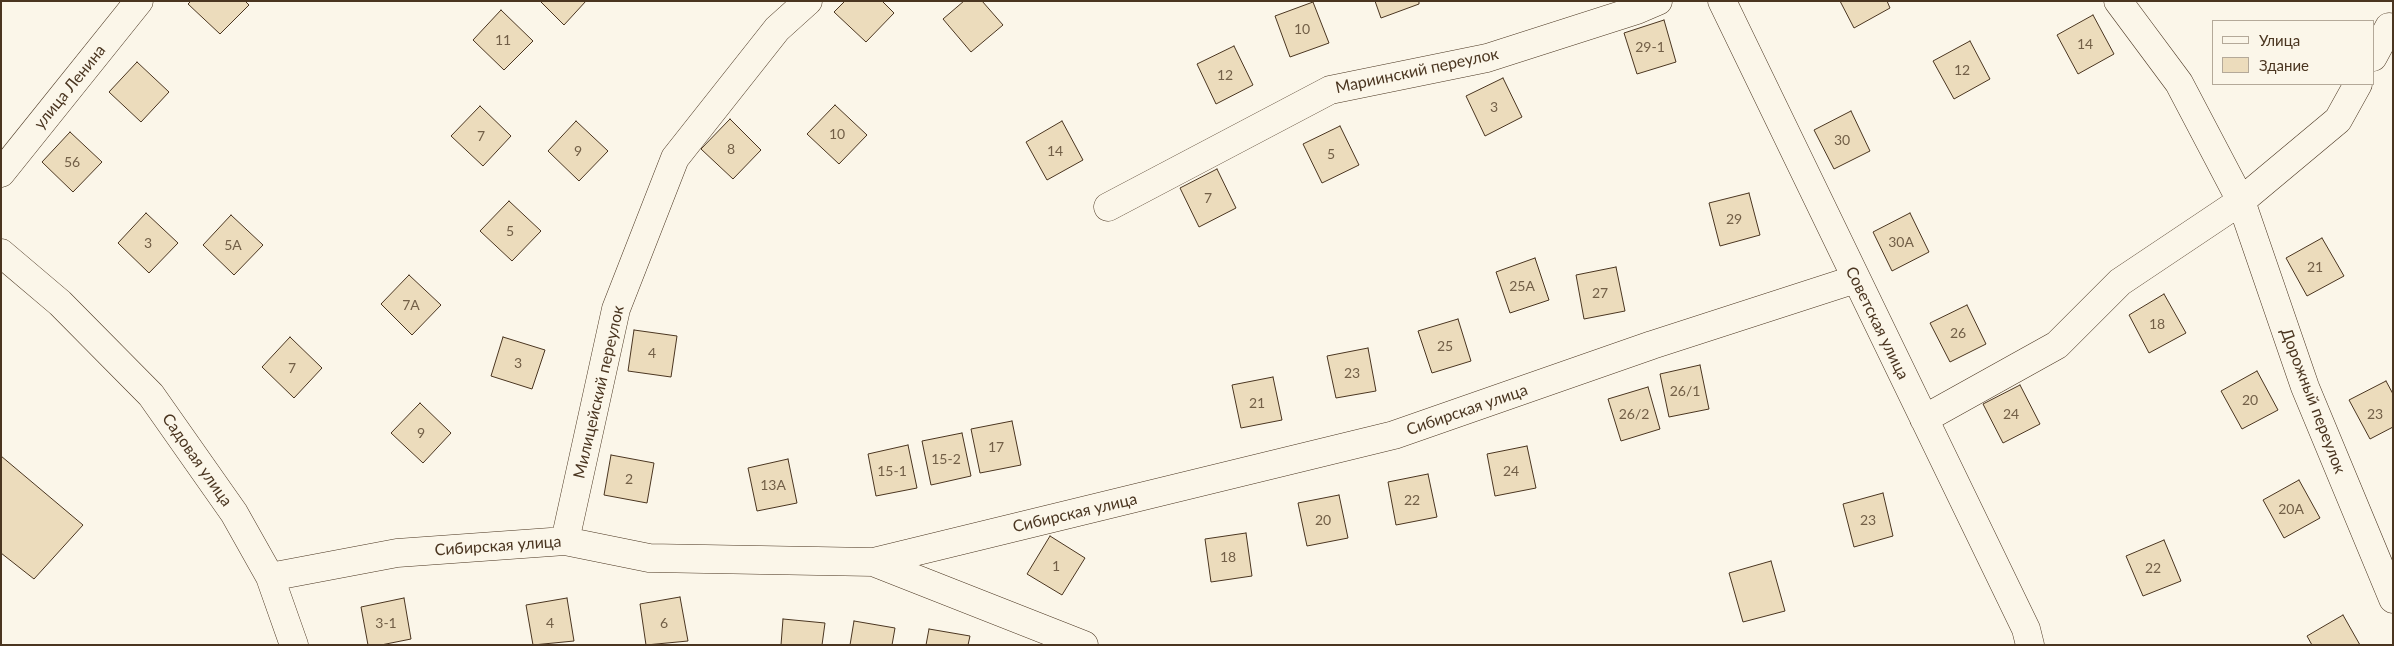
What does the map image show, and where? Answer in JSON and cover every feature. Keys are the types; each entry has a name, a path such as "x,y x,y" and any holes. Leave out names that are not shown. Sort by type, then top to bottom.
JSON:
{"street":[{"name":"улица Ленина","path":"1,174 139,1"},
{"name":"Милицейский переулок","path":"565,541 616,309 675,158 777,29 808,1"},
{"name":"Мариинский переулок","path":"1108,207 1330,90 1487,58 1638,10 1658,1"},
{"name":"Советская улица","path":"1722,1 2026,629 2030,645"},
{"name":"Дорожный переулок","path":"2118,1 2179,83 2241,201 2306,387 2393,599"},
{"path":"2374,55 2389,27"},
{"path":"1924,419 2057,345 2120,282 2241,201 2338,120 2357,85"},
{"name":"Садовая улица","path":"1,253 60,303 151,395 234,513 270,578 294,645"},
{"name":"Сибирская улица","path":"270,578 397,553 565,541 648,558 873,562 1394,435 1652,345 1856,279"},
{"path":"873,562 1084,645"}],"building":[{"path":"191,1 245,1 249,5 220,34 188,4"},
{"path":"540,1 586,1 564,25"},
{"path":"845,1 882,1 894,13 866,42 834,12"},
{"path":"964,1 982,1 1003,25 971,52 943,19"},
{"path":"1375,1 1419,1 1419,4 1381,18"},
{"path":"1840,1 1887,1 1890,8 1854,28"},
{"path":"1313,2 1329,43 1290,57 1275,16"},
{"path":"501,10 533,41 504,70 473,40"},
{"path":"2093,15 2114,54 2078,74 2057,35"},
{"path":"1664,20 1676,62 1637,74 1624,33"},
{"path":"1970,41 1990,79 1954,99 1933,61"},
{"path":"1234,46 1253,85 1216,104 1197,64"},
{"path":"137,62 169,92 141,122 109,92"},
{"path":"1503,78 1522,117 1485,136 1466,96"},
{"path":"835,105 867,135 839,164 807,134"},
{"path":"480,106 511,136 483,166 451,136"},
{"path":"1851,111 1870,151 1834,169 1814,130"},
{"path":"730,119 761,150 733,179 701,149"},
{"path":"576,121 608,151 579,181 548,151"},
{"path":"1062,121 1083,160 1047,180 1026,142"},
{"path":"1340,126 1359,165 1322,183 1303,144"},
{"path":"70,132 102,162 73,192 42,162"},
{"path":"1217,169 1236,208 1199,227 1180,188"},
{"path":"1749,193 1760,235 1720,246 1709,203"},
{"path":"509,201 541,231 512,261 480,231"},
{"path":"146,213 178,243 149,273 118,243"},
{"path":"1910,213 1929,252 1892,271 1873,232"},
{"path":"231,215 263,245 234,275 203,245"},
{"path":"2322,238 2344,276 2307,296 2286,258"},
{"path":"1535,258 1549,300 1510,313 1496,272"},
{"path":"1616,267 1625,311 1584,319 1576,275"},
{"path":"409,275 441,305 412,335 381,304"},
{"path":"2164,294 2186,333 2149,353 2129,315"},
{"path":"1967,305 1986,344 1950,362 1930,323"},
{"path":"1458,319 1471,361 1432,373 1418,331"},
{"path":"634,330 677,336 671,377 628,371"},
{"path":"290,337 322,368 294,398 262,367"},
{"path":"503,337 545,350 532,389 491,376"},
{"path":"1368,348 1376,391 1336,398 1327,356"},
{"path":"1700,365 1709,409 1669,417 1660,374"},
{"path":"2257,371 2278,410 2242,429 2221,391"},
{"path":"1273,377 1282,420 1241,428 1232,385"},
{"path":"2386,381 2393,394 2393,427 2370,439 2349,400"},
{"path":"2020,385 2040,424 2003,443 1983,404"},
{"path":"1648,387 1660,429 1621,441 1608,399"},
{"path":"420,403 451,433 423,463 391,433"},
{"path":"1012,421 1021,465 980,473 971,429"},
{"path":"962,433 971,476 931,485 922,441"},
{"path":"908,445 917,488 876,496 868,454"},
{"path":"1527,446 1536,488 1495,496 1487,454"},
{"path":"611,455 654,463 647,503 604,495"},
{"path":"1,456 83,525 34,579 1,553"},
{"path":"788,459 797,503 757,511 748,468"},
{"path":"1428,474 1437,517 1396,525 1388,482"},
{"path":"2299,480 2320,518 2284,538 2263,500"},
{"path":"1883,493 1893,536 1854,547 1843,504"},
{"path":"1339,495 1348,538 1307,546 1298,503"},
{"path":"1246,533 1252,576 1211,582 1205,539"},
{"path":"1050,536 1085,558 1062,595 1027,574"},
{"path":"2164,540 2181,581 2143,596 2126,556"},
{"path":"1771,561 1785,611 1743,622 1729,573"},
{"path":"680,597 688,641 646,645 640,604"},
{"path":"404,598 411,639 381,645 368,645 361,607"},
{"path":"567,598 574,641 533,645 526,605"},
{"path":"2343,615 2360,645 2312,645 2307,636"},
{"path":"783,619 825,623 822,645 781,645"},
{"path":"854,621 895,628 892,645 850,645"},
{"path":"929,629 970,636 968,645 926,645"}]}
